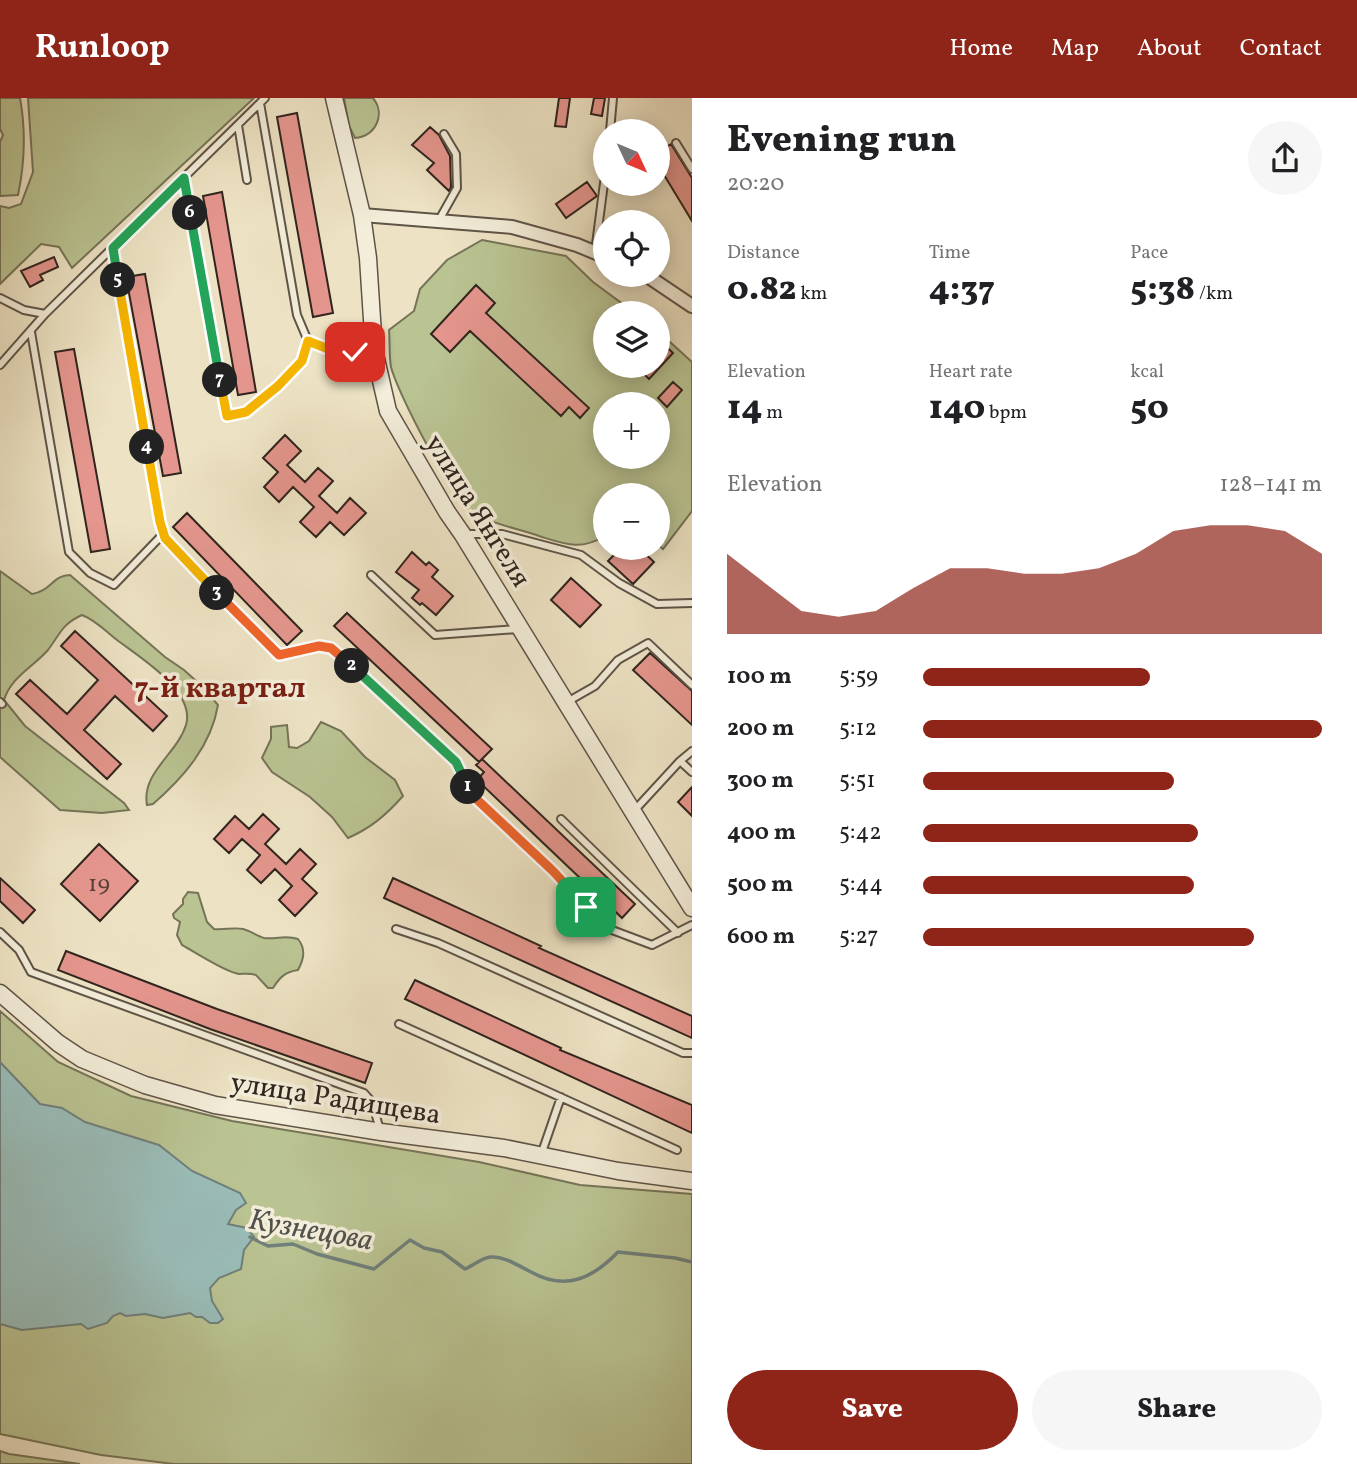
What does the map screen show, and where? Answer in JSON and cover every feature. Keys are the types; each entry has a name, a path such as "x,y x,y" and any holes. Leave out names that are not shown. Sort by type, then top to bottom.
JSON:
{"street":[{"name":"улица Янгеля","path":"334,98 362,215 368,258 374,350 388,411 447,512 633,812 685,887 692,908"},
{"path":"362,215 512,227 577,244 593,252"},
{"path":"664,287 692,306"},
{"name":"улица Радищева","path":"0,993 58,1043 82,1059 145,1085 215,1105 541,1154 618,1171 692,1181"}],"lane":[{"path":"611,119 613,98"},
{"path":"0,365 45,314 262,101"},
{"path":"184,178 227,416 246,412 278,386 302,361 308,341 297,315 262,101"},
{"path":"237,125 247,180"},
{"path":"439,220 457,188 456,154 444,134"},
{"path":"676,143 692,169"},
{"path":"113,248 165,538 279,655 319,646 331,648 456,762 470,793 612,930 652,945 692,925"},
{"path":"0,298 24,310 45,314"},
{"path":"31,332 69,552 90,573 114,585 163,533"},
{"path":"308,341 336,352 374,350"},
{"path":"463,534 502,534 581,555 619,583 657,604 692,603"},
{"path":"371,575 435,635 520,628"},
{"path":"566,704 595,686 618,660 648,643 692,685"},
{"path":"633,812 692,751"},
{"path":"680,761 692,772"},
{"path":"561,819 678,933"},
{"path":"396,929 438,943 683,1053 692,1053"},
{"path":"0,932 19,950 31,972 364,1093 372,1102 381,1132"},
{"path":"399,1024 677,1150"},
{"path":"541,1154 561,1097"}],"green space":[{"path":"0,98 20,98 24,146 18,195 0,196 0,142 3,135 0,129"},
{"path":"28,98 254,98 72,268 59,247 41,244 0,284 0,206 9,208 21,204 33,172"},
{"path":"344,98 373,98 379,117 373,129 355,138 349,126"},
{"path":"482,240 566,256 593,282 593,287 600,287 619,301 593,301 593,378 670,378 670,342 692,362 692,511 670,540 670,483 593,483 593,542 580,545 486,520 464,504 414,421 391,367 389,330 414,311 420,289 447,260"},
{"path":"0,571 32,594 70,575 165,657 184,670 218,705 209,734 195,760 153,804 147,805 149,783 186,725 187,712 183,700 164,676 151,665 97,623 82,615 66,626 48,650 17,679 4,700 25,726 124,803 129,810 102,813 60,810 0,757"},
{"path":"321,722 341,731 365,757 395,780 403,796 378,820 348,838 332,817 310,797 272,772 262,758 271,739 271,727 287,725 289,747 297,748 309,741"},
{"path":"188,892 198,893 207,922 214,929 240,928 264,938 298,939 303,954 298,970 286,974 273,988 268,988 256,975 226,970 182,945 177,935 180,922 173,914 183,904"},
{"path":"0,1011 58,1062 131,1096 232,1121 479,1162 580,1185 692,1194 692,1464 174,1464 101,1455 0,1434"},
{"path":"0,1451 9,1454 80,1464 0,1464"}],"water":[{"path":"0,1062 40,1104 62,1108 85,1122 159,1145 192,1171 240,1193 246,1203 236,1210 228,1224 247,1228 254,1237 244,1250 241,1269 219,1278 210,1288 212,1301 223,1319 218,1323 210,1323 190,1313 163,1318 145,1314 126,1316 120,1313 107,1323 88,1329 81,1324 22,1330 0,1324"}],"building":[{"path":"559,98 570,98 566,127 555,126"},
{"path":"594,98 605,98 602,116 591,114"},
{"path":"297,113 333,313 313,317 277,117"},
{"path":"430,127 439,135 450,156 449,191 427,170 434,163 412,145"},
{"path":"670,145 692,178 692,221 670,185"},
{"path":"587,182 593,190 593,196 597,196 566,218 556,204"},
{"path":"222,192 256,392 238,395 203,196"},
{"path":"54,257 58,267 40,275 43,280 30,287 21,271"},
{"path":"145,274 181,473 163,476 126,277"},
{"path":"476,285 495,303 486,313 589,408 580,418 569,407 561,416 470,331 450,352 431,334"},
{"path":"74,349 110,549 91,552 55,352"},
{"path":"673,382 682,390 670,404 670,392 664,392"},
{"path":"285,435 301,451 287,465 305,482 318,468 333,481 319,496 337,513 350,498 366,513 344,535 330,522 316,537 300,522 314,507 293,487 279,502 264,487 278,472 263,458"},
{"path":"187,513 302,631 287,645 173,527"},
{"path":"412,552 426,565 429,562 438,570 432,577 453,596 436,615 412,598 419,590 396,572"},
{"path":"652,560 654,562 633,584 608,561"},
{"path":"571,578 601,605 580,627 551,600"},
{"path":"347,613 492,749 479,762 334,626"},
{"path":"75,631 167,716 153,731 115,696 84,730 121,764 107,779 16,694 30,680 67,714 98,680 61,646"},
{"path":"650,653 692,691 692,725 633,670"},
{"path":"482,759 635,904 622,918 477,780 484,772 476,765"},
{"path":"692,787 692,816 678,802"},
{"path":"263,814 279,829 265,844 286,864 300,849 316,864 302,879 317,893 295,916 279,900 292,886 275,869 261,883 247,870 260,855 242,839 229,853 214,839 235,816 249,829"},
{"path":"99,844 138,881 100,921 61,884"},
{"path":"0,878 35,910 23,923 0,901"},
{"path":"393,878 541,946 539,948 692,1016 692,1038 384,898"},
{"path":"66,951 217,1009 372,1063 365,1083 210,1029 58,970"},
{"path":"415,980 561,1048 560,1050 692,1105 692,1133 405,999"}],"waterway":[{"name":"Кузнецова","path":"250,1237 268,1246 293,1244 317,1254 374,1269 410,1240 424,1248 442,1252 465,1269 484,1259 495,1257 555,1281 567,1281 588,1275 618,1252 692,1262"}],"district":[{"name":"7-й квартал","path":"220,687"}],"route":[{"path":"355,352 336,352 308,341 302,361 278,386 246,412 227,416 184,178 113,248 165,538 279,655 319,646 331,648 456,762 470,793 553,871 586,907"}]}
